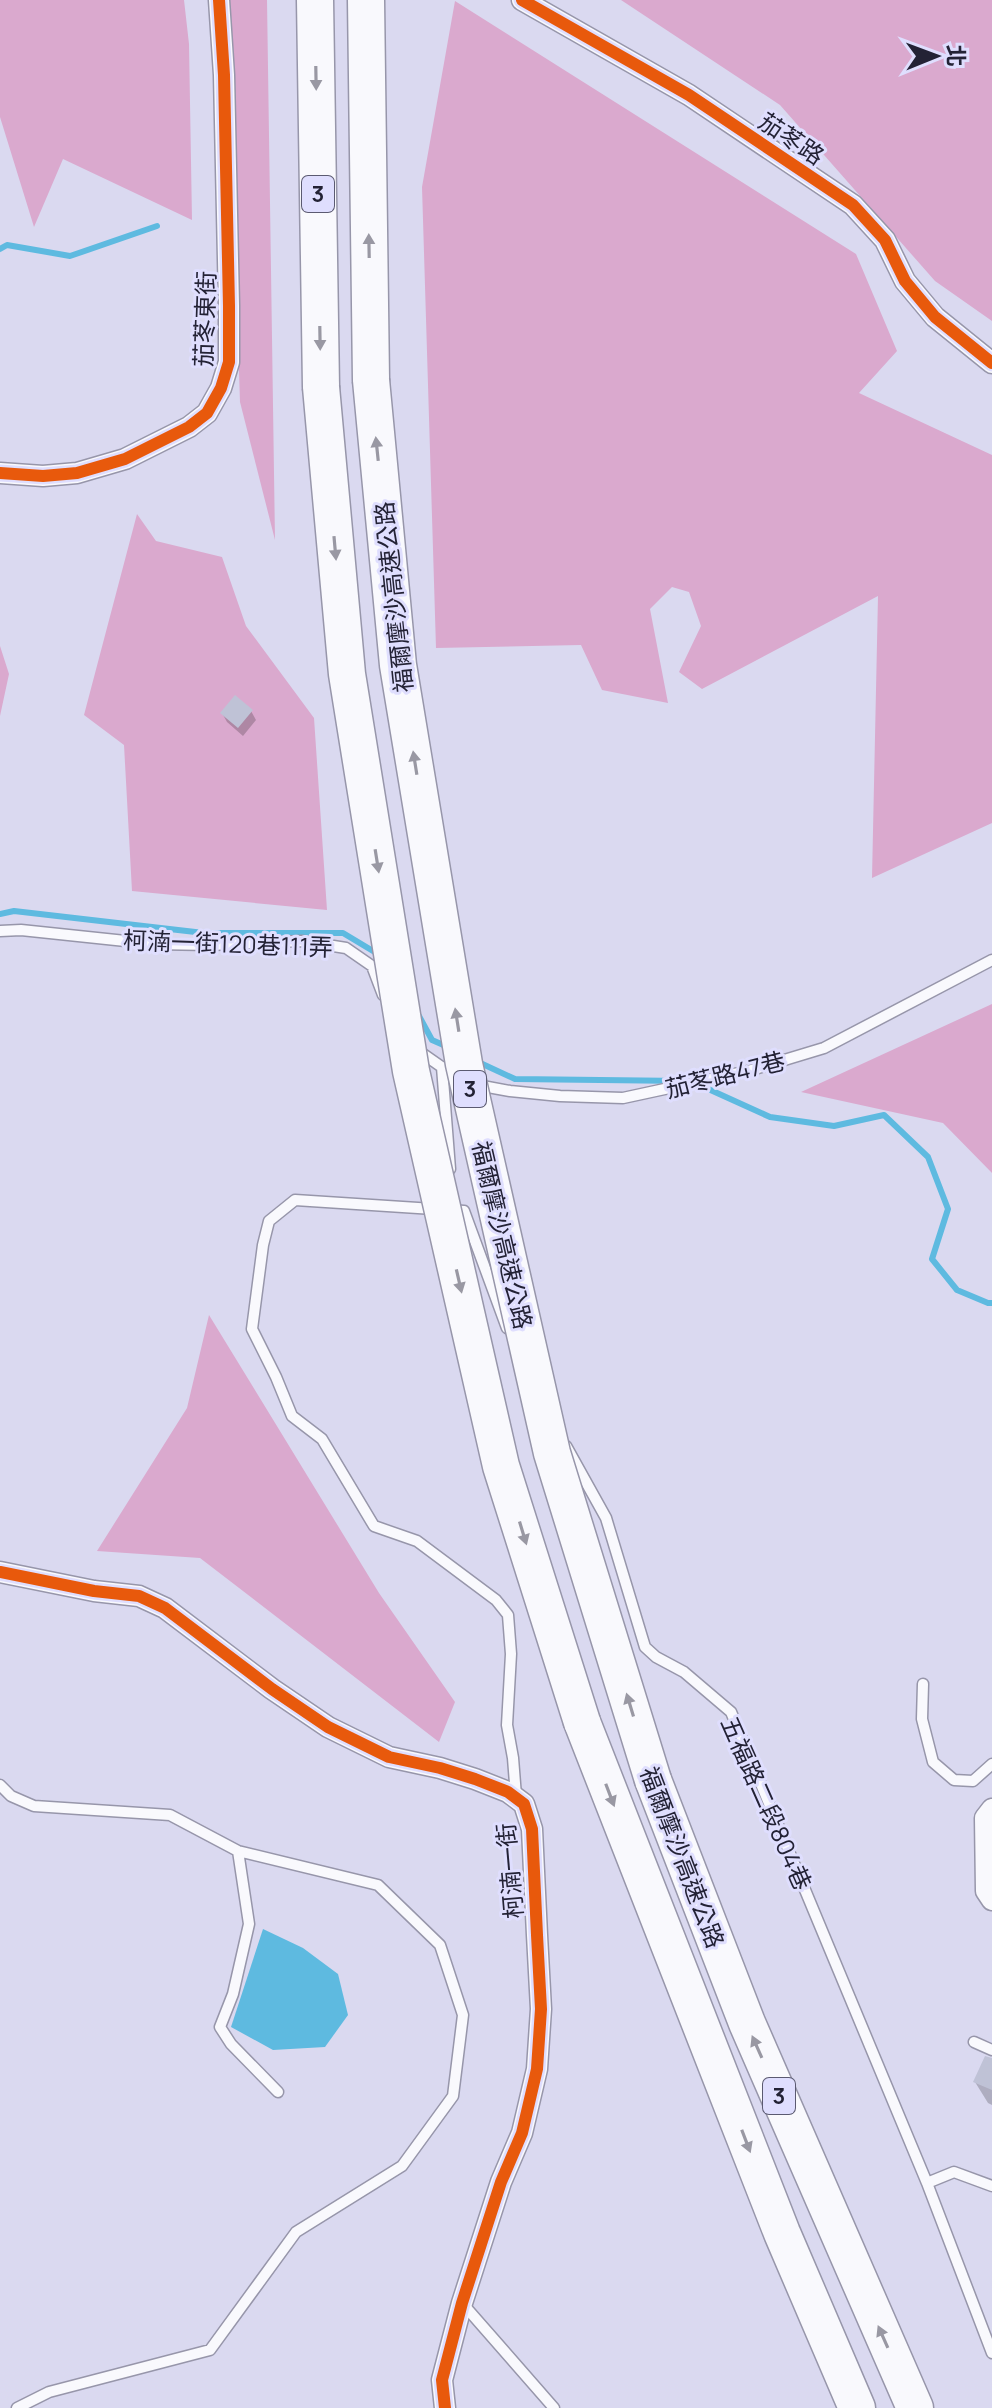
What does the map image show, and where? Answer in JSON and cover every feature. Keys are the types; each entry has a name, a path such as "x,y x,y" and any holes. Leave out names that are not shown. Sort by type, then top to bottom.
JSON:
{"highway":[{"name":"福爾摩沙高速公路","path":"315,0 321,387 347,674 411,1071 501,1466 582,1722 782,2233 857,2408"},
{"name":"福爾摩沙高速公路","path":"366,0 371,380 398,665 464,1064 552,1453 653,1780 747,2023 915,2408"},
{"path":"782,2233 849,2408"}],"street":[{"name":"茄苳東街","path":"0,473 43,476 77,473 125,459 189,427 207,413 221,388 229,362 229,306 224,75 219,0"},
{"name":"茄苳路","path":"522,0 689,95 853,205 885,240 905,281 935,317 992,363"},
{"name":"柯湳一街","path":"0,1572 94,1591 139,1596 165,1608 328,1727 389,1757 440,1768 508,1792 524,1804 532,1829 541,2009 537,2069 522,2133 501,2182 462,2303 442,2380 445,2408"},
{"path":"989,1896 985,1818 992,1809"}],"lane":[{"name":"柯湳一街120巷111弄","path":"0,931 35,931 154,944 302,941 346,948 372,966 387,1004 414,1048 442,1067"},
{"name":"茄苳路47巷","path":"442,1067 463,1082 510,1091 623,1098 748,1071 824,1048 992,960"},
{"path":"442,1067 451,1178"},
{"path":"452,1194 453,1210"},
{"path":"509,1334 464,1211 295,1200 269,1221 252,1329 292,1416 322,1439 374,1526 417,1541 496,1600 508,1615 511,1654 507,1725 516,1798"},
{"name":"五福路二段804巷","path":"515,1348 606,1518 645,1647 656,1657 684,1672 731,1712 927,2183 992,2353"},
{"path":"923,1684 922,1719 933,1762 954,1780 973,1781 992,1764"},
{"path":"0,1785 11,1796 34,1806 170,1815 238,1851 378,1885 440,1945 463,2015 453,2096 402,2166 296,2232 210,2350 49,2392 17,2408"},
{"path":"238,1851 249,1924 233,1994 220,2027 231,2044 278,2092"},
{"path":"989,1896 992,1911"},
{"path":"974,2042 992,2050"},
{"path":"927,2183 954,2172 992,2186"},
{"path":"462,2303 554,2408"}],"shaded area":[{"path":"0,0 184,0 189,44 192,220 63,159 34,227 0,117"},
{"path":"227,0 267,0 275,540 240,402"},
{"path":"621,0 992,0 992,321 935,281 780,105"},
{"path":"455,1 856,254 897,351 859,393 992,455 992,823 872,878 878,596 702,689 679,672 701,626 689,592 672,587 650,609 668,703 602,690 581,645 436,648 422,187"},
{"path":"137,514 156,541 222,557 246,626 314,718 327,910 132,891 124,745 84,715"},
{"path":"0,646 9,674 0,716"},
{"path":"992,1004 992,1173 943,1123 801,1092"},
{"path":"209,1315 379,1593 455,1702 439,1742 200,1558 97,1551 187,1408"}],"water":[{"path":"263,1929 303,1948 338,1974 348,2015 325,2047 273,2050 231,2027"}],"building":[{"path":"235,695 253,710 238,728 220,713"},
{"path":"985,2056 992,2058 992,2090 973,2082"}],"waterway":[{"path":"0,249 7,245 70,256 157,226"},
{"path":"0,914 14,911 204,933 343,933 378,954"},
{"path":"419,1016 432,1040 448,1047"},
{"path":"476,1061 515,1079 685,1081"},
{"path":"695,1083 770,1117 834,1126 884,1115 928,1157 948,1209 932,1259 957,1290 992,1303"}],"cycle path":[{"path":"0,473 43,476 77,473 125,459 189,427 207,413 221,388 229,362 229,306 224,75 219,0"},
{"path":"522,0 689,95 853,205 885,240 905,281 935,317 992,363"},
{"path":"0,1572 94,1591 139,1596 165,1608 328,1727 389,1757 475,1779 508,1792 524,1804 532,1829 541,2009 537,2069 522,2133 501,2182 462,2303 442,2380 445,2408"}]}
